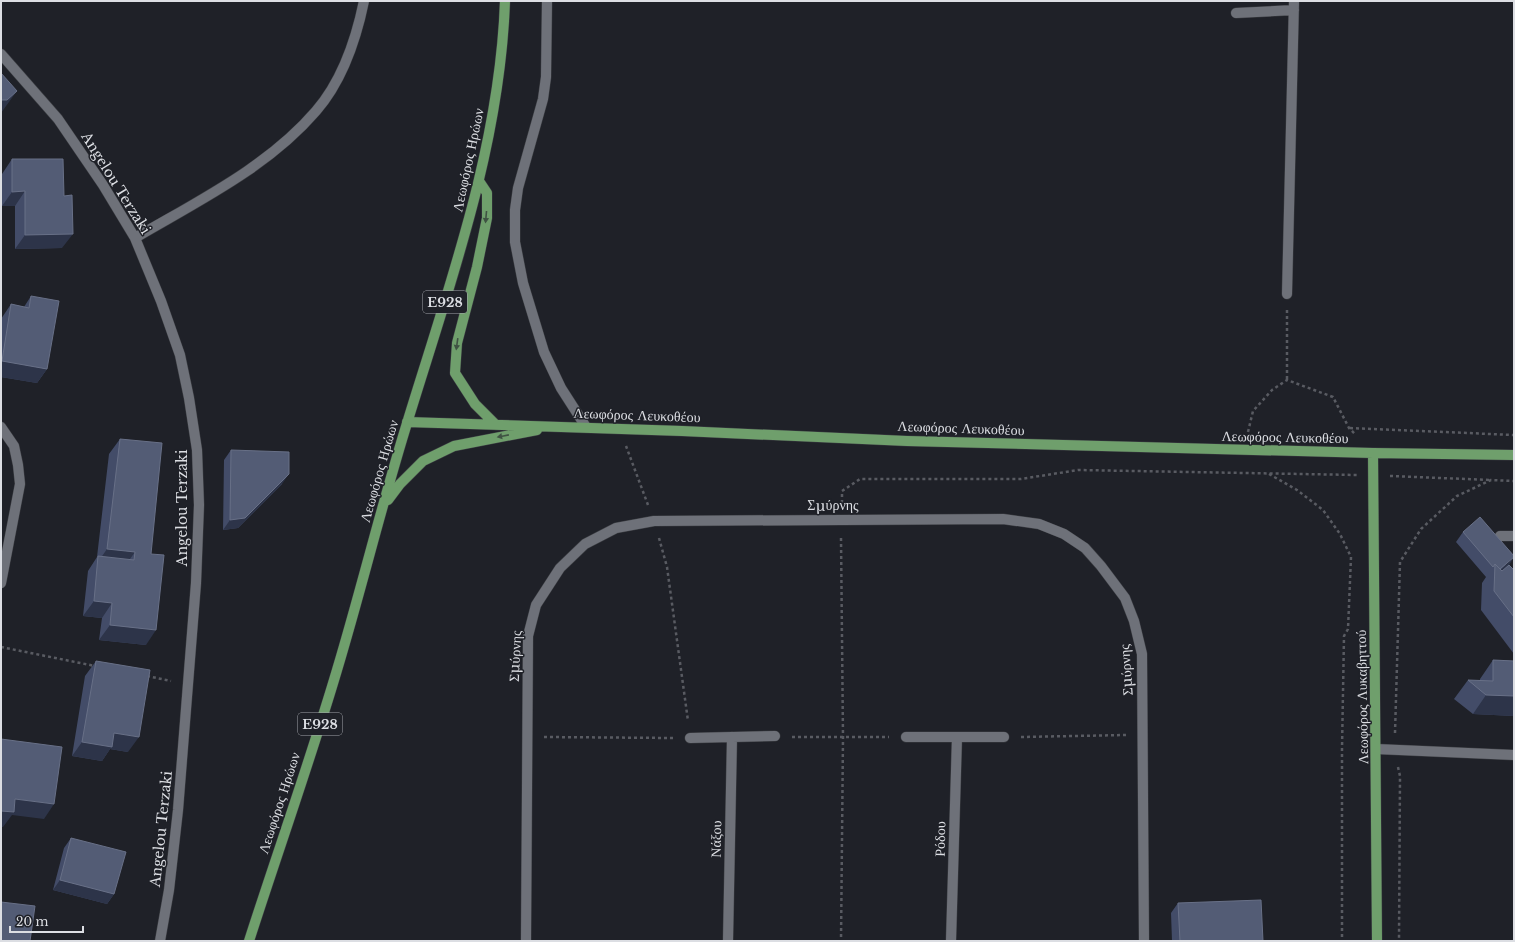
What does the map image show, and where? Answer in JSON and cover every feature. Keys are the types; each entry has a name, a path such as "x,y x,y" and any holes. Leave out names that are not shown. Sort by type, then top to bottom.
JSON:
{"main road":[{"name":"Λεωφόρος Ηρώων","path":"249,941 337,672 407,422 438,327 473,206 486,150 500,70 505,1"},
{"path":"479,181 487,193 487,218 477,267 457,343 455,373 475,404 496,425"},
{"name":"Λεωφόρος Λευκοθέου","path":"407,422 586,427 907,441 1373,453 1514,455"},
{"path":"384,505 400,484 423,461 454,446 555,426"},
{"name":"Λεωφόρος Λυκαβηττού","path":"1373,453 1377,941"}],"street":[{"path":"135,238 231,182 269,154 299,129 317,110 332,88 347,61 358,30 364,1"},
{"path":"547,1 546,77 543,99 518,188 515,210 515,242 523,283 544,352 561,388 586,427"},
{"path":"1236,13 1294,6 1287,294"},
{"name":"Angelou Terzaki","path":"1,54 58,119 103,185 135,238 161,301 180,356 189,398 197,450 199,505 196,583 178,810 169,890 160,941"},
{"path":"1,427 14,446 20,484 1,583"},
{"name":"Σμύρνης","path":"526,941 528,636 536,605 560,568 584,544 616,528 654,521 1003,519 1039,524 1064,534 1085,548 1101,566 1124,598 1134,620 1142,654 1144,941"},
{"path":"1500,536 1514,536"},
{"path":"690,738 775,736"},
{"path":"906,737 1004,737"},
{"name":"Ρόδου","path":"951,941 957,737"},
{"name":"Νάξου","path":"728,941 732,738"},
{"path":"1376,749 1514,755"}],"path":[{"path":"1287,294 1288,380"},
{"path":"1288,380 1333,397 1350,428 1373,453"},
{"path":"1243,450 1253,411 1272,390 1288,380"},
{"path":"1350,428 1514,435"},
{"path":"528,737 690,738 667,567 654,521 620,429"},
{"path":"841,941 843,737 842,491 860,479 1021,479 1078,470 1269,474 1297,490 1323,510 1340,534 1351,557 1348,629 1344,636 1342,749 1342,941"},
{"path":"1399,941 1400,776 1395,750 1400,562 1421,529 1457,496 1491,480 1514,481"},
{"path":"1,647 102,668"},
{"path":"141,675 188,685"},
{"path":"1004,737 1143,735"},
{"path":"775,736 906,737"}],"building":[{"path":"1,73 17,91 7,100 1,100"},
{"path":"12,159 63,159 64,196 72,195 73,234 25,235 25,191 12,192"},
{"path":"31,296 59,301 47,369 2,361 11,304 29,308"},
{"path":"120,439 162,443 151,554 164,555 156,630 110,625 112,603 94,601 98,556 134,560 135,552 107,549"},
{"path":"231,450 289,452 289,474 245,518 230,520"},
{"path":"1480,517 1514,556 1500,569 1495,564 1493,567 1463,532"},
{"path":"1495,564 1502,571 1509,565 1514,570 1514,617 1494,591"},
{"path":"1493,660 1514,661 1514,696 1486,695 1468,680 1493,681"},
{"path":"96,661 150,670 139,737 114,733 112,747 82,742"},
{"path":"1,739 62,747 54,804 15,799 14,812 1,811"},
{"path":"71,838 126,852 114,894 60,880"},
{"path":"1261,900 1263,941 1180,941 1178,903"},
{"path":"1,902 35,906 30,941 1,941"}]}
